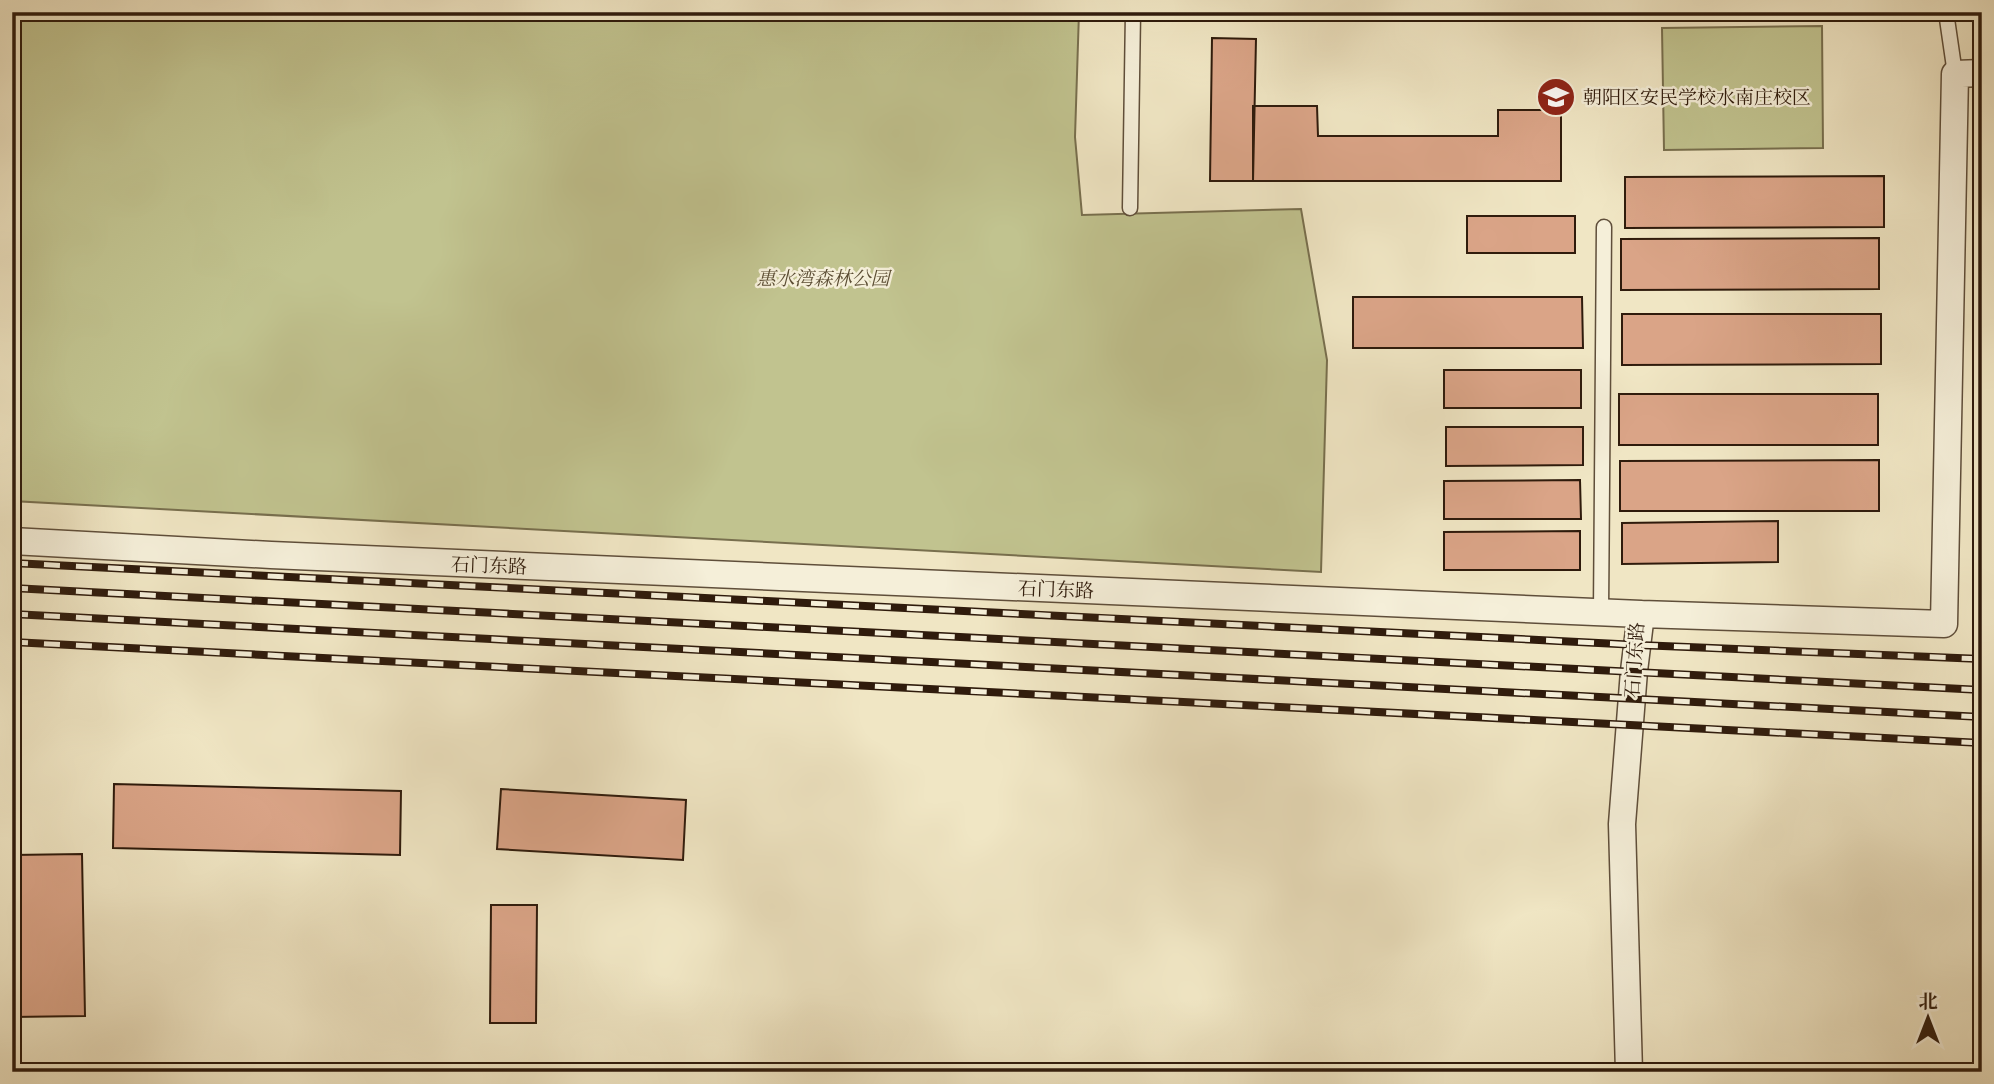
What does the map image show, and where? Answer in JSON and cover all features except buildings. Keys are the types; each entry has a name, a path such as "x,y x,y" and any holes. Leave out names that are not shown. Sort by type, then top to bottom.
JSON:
{"street":[{"path":"1641,614 1944,624 1955,74 1982,74"},
{"name":"石门东路","path":"12,541 271,555 1641,614 1622,824 1629,1072"}],"lane":[{"path":"1130,208 1133,12"},
{"path":"1946,12 1955,74"},
{"path":"1601,613 1604,227"}],"green space":[{"name":"惠水湾森林公园","path":"12,12 1079,12 1075,137 1082,215 1301,209 1327,360 1321,572 12,501"},
{"path":"1822,26 1823,148 1664,150 1662,28"}],"railway":[{"path":"12,563 1638,645 1982,659"},
{"path":"12,588 1982,690"},
{"path":"12,614 1982,717"},
{"path":"12,642 1982,743"}],"place":[{"name":"朝阳区安民学校水南庄校区","path":"1556,97"}]}
